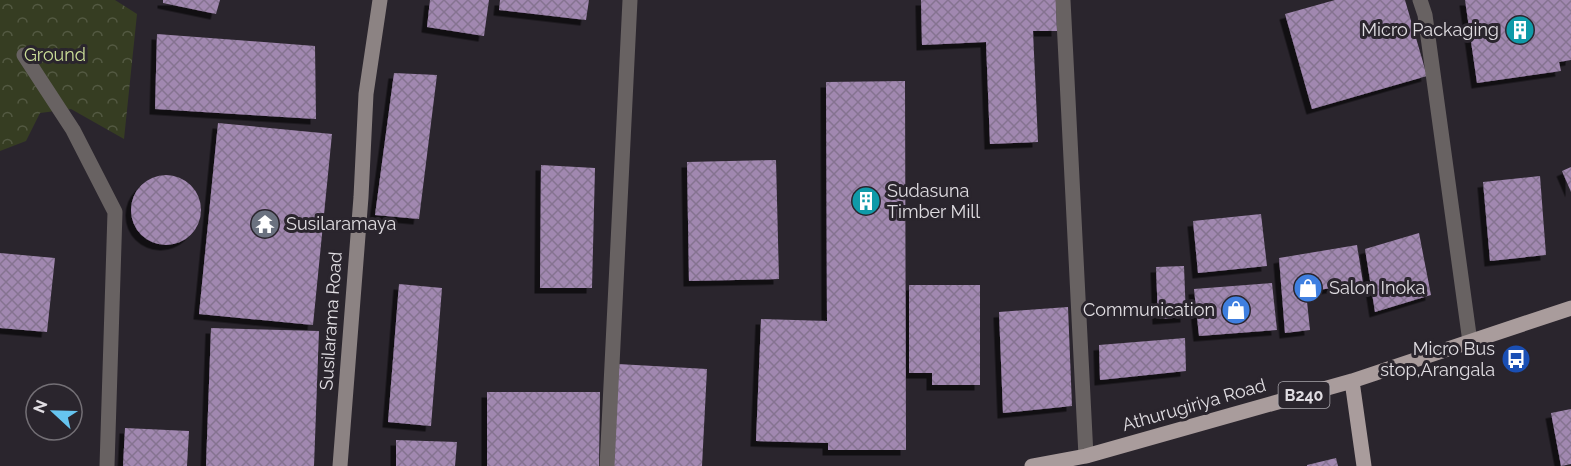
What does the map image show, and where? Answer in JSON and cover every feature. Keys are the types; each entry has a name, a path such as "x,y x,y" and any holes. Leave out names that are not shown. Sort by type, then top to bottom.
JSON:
{"main road":[{"name":"Athurugiriya Road","path":"1032,466 1086,456 1352,381 1571,308"},
{"path":"1352,381 1364,466"}],"street":[{"name":"Susilarama Road","path":"340,466 361,197 366,94 380,0"},
{"path":"607,466 630,0"},
{"path":"1063,0 1086,456"},
{"path":"1420,0 1425,15 1470,342"},
{"path":"24,55 73,130 115,212 107,466"}],"green space":[{"name":"Ground","path":"0,0 115,0 137,14 124,139 71,109 40,113 26,141 0,151"}],"building":[{"path":"163,0 220,0 216,14 163,3"},
{"path":"430,0 489,0 484,36 427,27"},
{"path":"500,0 589,0 586,20 499,10"},
{"path":"921,0 1056,0 1057,31 1033,31 1038,142 990,144 986,42 922,45"},
{"path":"1335,0 1405,0 1427,76 1312,109 1285,14"},
{"name":"Micro Packaging","path":"1465,0 1571,0 1571,60 1559,62 1561,71 1477,83"},
{"path":"157,34 315,46 316,119 155,109"},
{"path":"394,73 437,75 419,219 375,215"},
{"name":"Sudasuna Timber Mill","path":"905,81 906,450 828,450 828,443 756,441 761,319 827,321 826,82"},
{"name":"Susilaramaya","path":"218,123 332,134 313,325 199,314"},
{"path":"776,160 779,279 689,281 687,162"},
{"path":"541,165 595,168 592,288 540,288"},
{"path":"1571,167 1571,192 1562,171"},
{"path":"166,175 179,178 191,185 198,197 201,210 198,223 191,235 179,242 166,245 153,242 141,235 134,223 131,210 134,197 141,185 153,178"},
{"path":"1540,176 1546,255 1490,261 1483,182"},
{"path":"1261,214 1267,266 1198,273 1193,221"},
{"path":"1419,233 1431,295 1375,312 1365,249"},
{"name":"Salon Inoka","path":"1357,245 1363,283 1306,292 1310,330 1285,333 1279,258"},
{"path":"0,253 55,258 47,332 0,328"},
{"path":"1184,266 1186,317 1158,319 1156,267"},
{"name":"Communication","path":"1272,283 1277,330 1199,336 1194,289"},
{"path":"399,284 442,288 431,426 388,422"},
{"path":"909,285 980,285 980,385 932,385 932,373 909,373"},
{"path":"1068,307 1072,406 1003,413 999,312"},
{"path":"211,328 319,331 314,466 206,466"},
{"path":"1185,338 1186,371 1100,380 1099,345"},
{"path":"618,364 707,369 702,466 611,466"},
{"path":"487,392 600,392 599,466 487,466"},
{"path":"1571,409 1571,464 1561,466 1551,413"},
{"path":"125,428 189,431 187,466 123,466"},
{"path":"396,440 457,442 455,466 396,466"},
{"path":"1336,458 1338,466 1307,466 1307,465"}],"place":[{"name":"Micro Packaging","path":"1520,30"},
{"name":"Sudasuna Timber Mill","path":"866,201"},
{"name":"Susilaramaya","path":"265,224"},
{"name":"Salon Inoka","path":"1308,288"},
{"name":"Communication","path":"1236,310"},
{"name":"Micro Bus stop,Arangala","path":"1516,359"}]}
